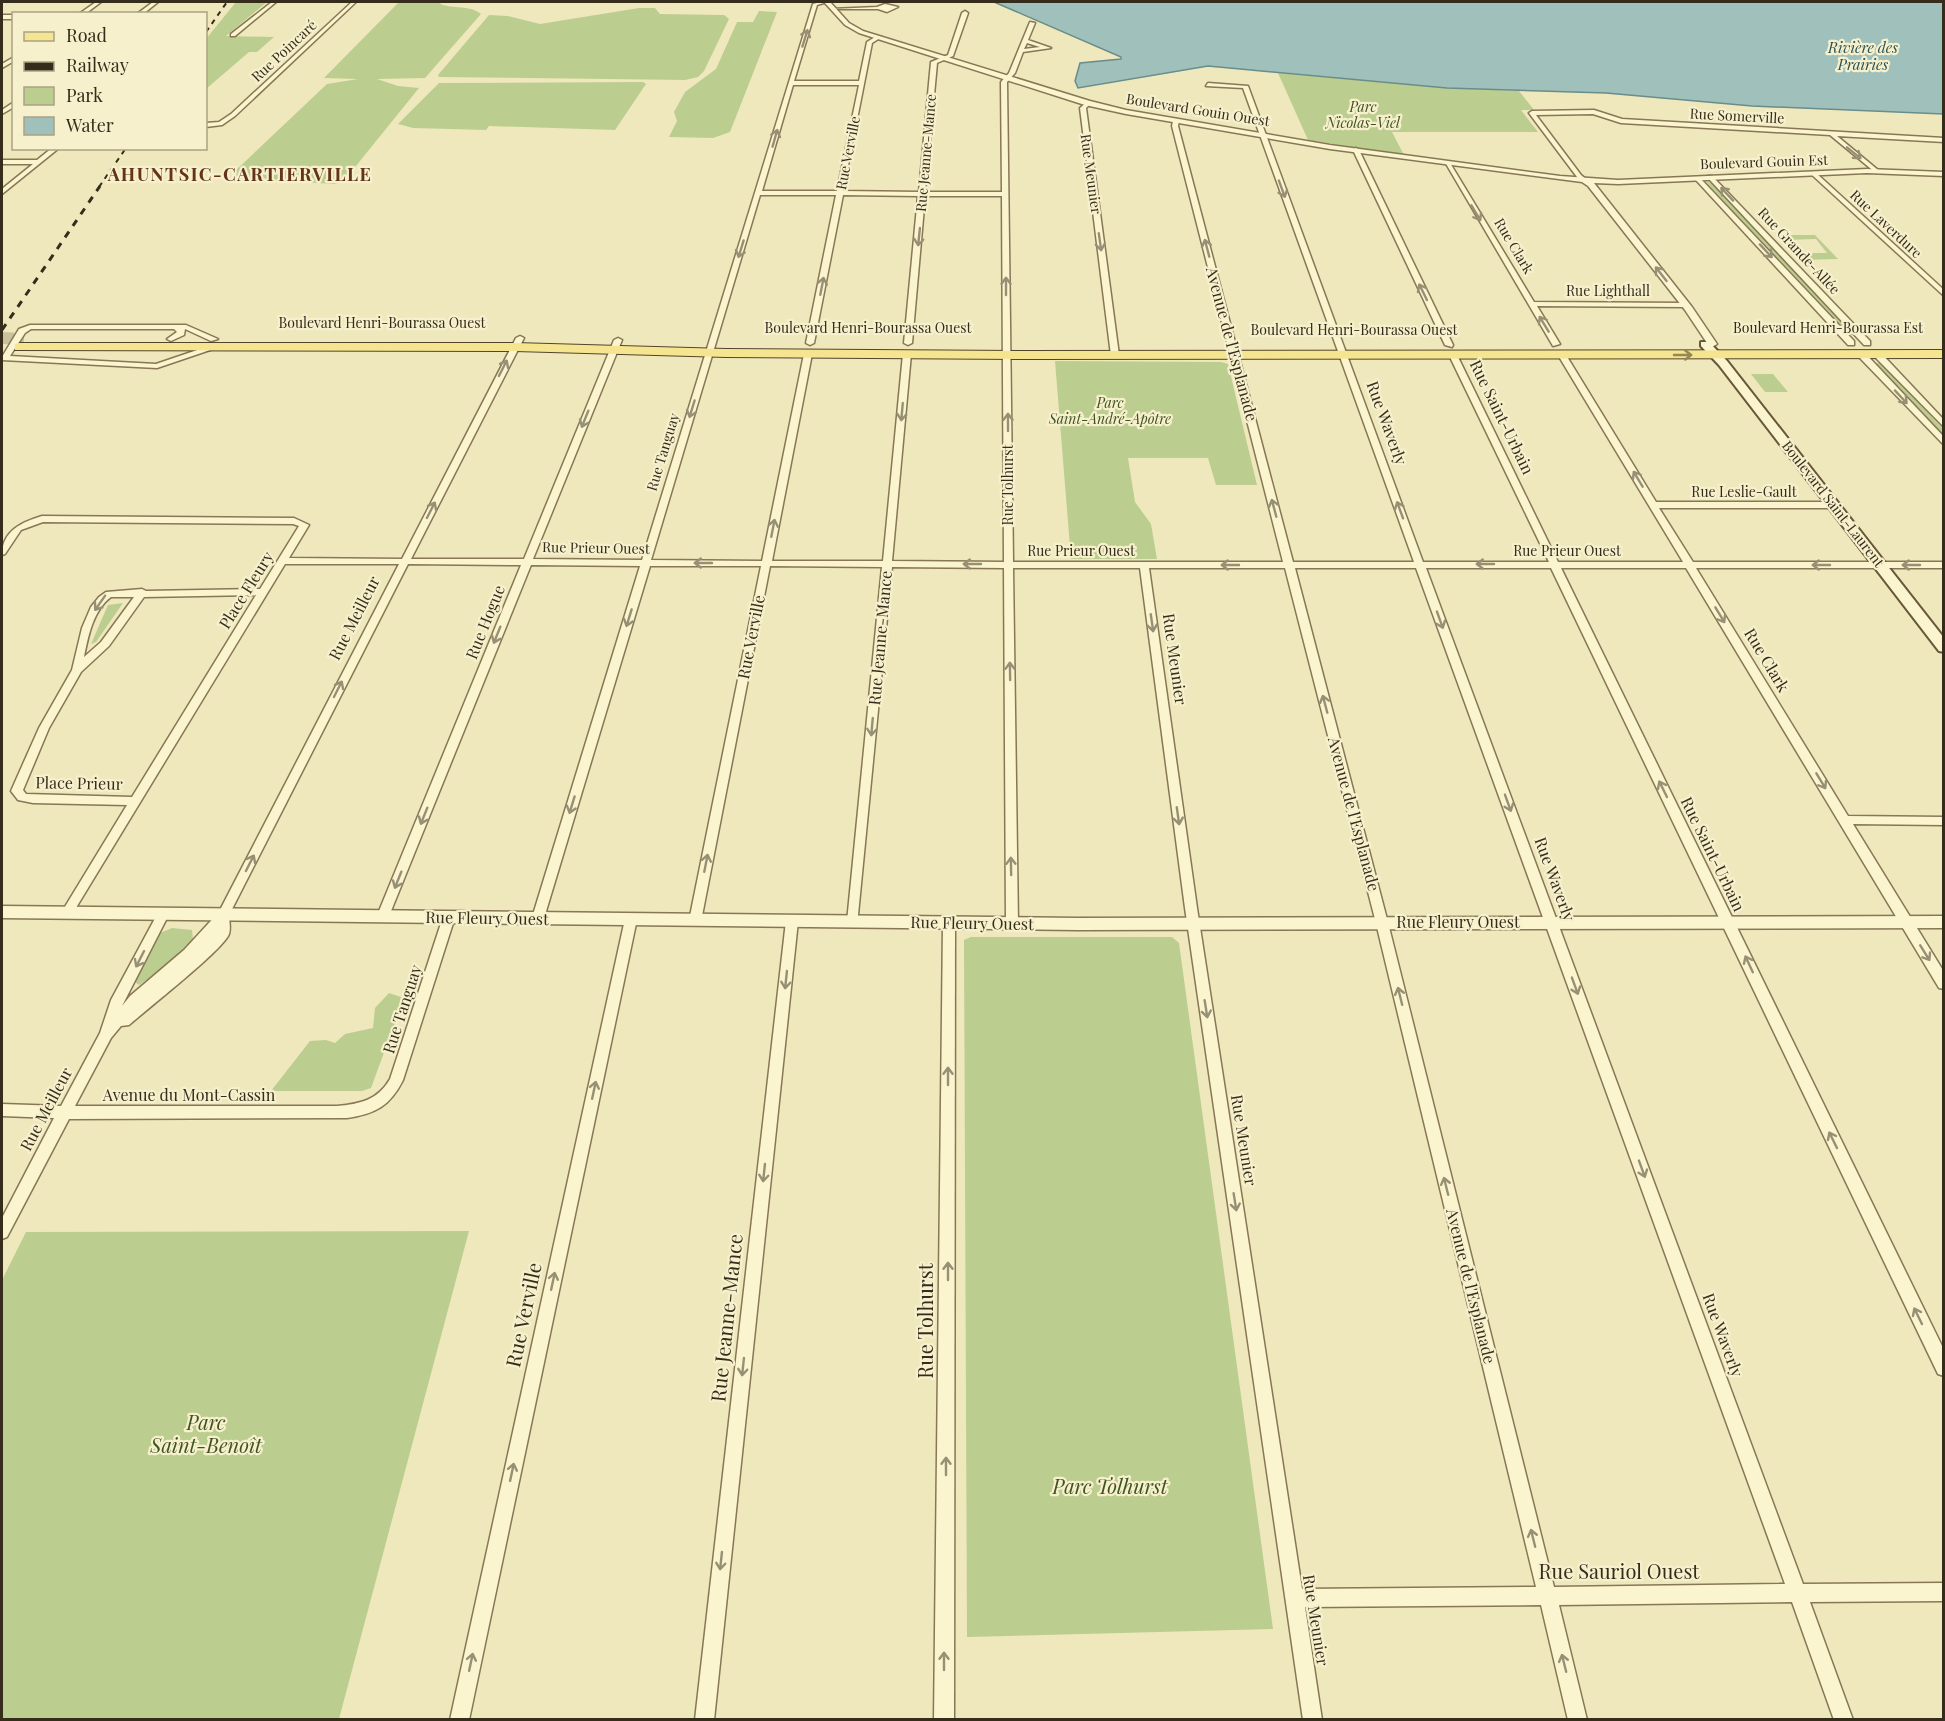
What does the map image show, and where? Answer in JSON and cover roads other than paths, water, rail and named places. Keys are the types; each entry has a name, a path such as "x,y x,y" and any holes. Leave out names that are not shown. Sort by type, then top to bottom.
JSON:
{"main road":[{"name":"Boulevard Henri-Bourassa Ouest","path":"21,343 172,338 215,343 517,342 908,349 1714,352"},
{"name":"Boulevard Henri-Bourassa Est","path":"1714,352 1851,343 1877,354 1944,354"},
{"name":"Boulevard Henri-Bourassa Est","path":"1714,352 1864,349 1944,343"},
{"name":"Boulevard Saint-Laurent","path":"1714,352 1944,648"}],"street":[{"path":"84,12 99,2"},
{"path":"143,12 156,2"},
{"path":"233,35 274,2"},
{"name":"Rue Poincaré","path":"207,125 222,124 354,2"},
{"name":"Boulevard Gouin Ouest","path":"826,2 850,27 876,38 1088,104 1176,121 1356,150 1582,180"},
{"name":"Rue Tanguay","path":"538,918 815,4 826,2"},
{"path":"833,9 878,8"},
{"name":"Rue Jeanne-Mance","path":"853,922 934,64 935,60 950,56 965,13"},
{"name":"Rue Tolhurst","path":"1012,924 1004,82 1021,51 1032,23"},
{"name":"Rue Verville","path":"695,921 870,42 876,38"},
{"path":"1021,51 1048,48 1038,43 1025,41"},
{"path":"791,82 862,83"},
{"name":"Rue Waverly","path":"1208,85 1245,87 1844,1719"},
{"name":"Rue Meunier","path":"1088,104 1083,108 1114,350"},
{"name":"Rue Somerville","path":"1532,113 1593,112 1621,121 1944,140"},
{"name":"Boulevard Saint-Laurent","path":"1532,113 1582,180 1591,184 1685,304 1714,352"},
{"path":"207,118 230,117"},
{"name":"Avenue de l'Esplanade","path":"1176,121 1175,126 1382,923 1578,1719"},
{"path":"1832,134 1876,171"},
{"path":"2,192 54,150"},
{"name":"Rue Saint-Urbain","path":"1356,150 1944,1368"},
{"path":"2,162 39,162"},
{"name":"Rue Clark","path":"1447,163 1944,984"},
{"name":"Boulevard Gouin Est","path":"1582,180 1876,171 1944,174"},
{"name":"Rue Laverdure","path":"1813,173 1944,294"},
{"name":"Rue Grande-Allée","path":"1710,177 1864,349 1944,443"},
{"name":"Rue Grande-Allée","path":"1697,178 1851,343"},
{"name":"Boulevard Saint-Laurent","path":"1582,180 1582,187 1672,304 1714,352"},
{"path":"758,193 1006,194"},
{"name":"Rue Lighthall","path":"1531,304 1685,304"},
{"name":"Boulevard Henri-Bourassa Ouest","path":"172,338 30,327 22,331 5,357 160,366 215,343"},
{"path":"148,366 165,357 172,338 193,328 215,343"},
{"name":"Rue Meilleur","path":"106,1034 135,1000 189,954 223,915 517,342"},
{"name":"Rue Hogue","path":"383,916 616,345"},
{"path":"1877,354 1944,425"},
{"name":"Rue Leslie-Gault","path":"1654,505 1833,505"},
{"name":"Place Fleury","path":"2,552 12,533 24,524 56,519 302,523 304,528 67,913"},
{"name":"Rue Prieur Ouest","path":"284,561 1009,565 1944,565"},
{"name":"Rue Meunier","path":"1144,565 1194,925 1313,1719"},
{"name":"Place Prieur","path":"136,801 33,800 18,793 18,785 44,728 77,670 105,644 142,592"},
{"name":"Place Prieur","path":"77,670 80,645 100,599 112,593 264,592"},
{"path":"1845,820 1944,821"},
{"name":"Rue Fleury Ouest","path":"2,912 1194,925 1727,921 1944,922"},
{"name":"Rue Meilleur","path":"2,1232 106,1034 116,1004 163,914"},
{"name":"Rue Tanguay","path":"376,1105 387,1095 396,1080 449,917"},
{"name":"Rue Verville","path":"459,1719 631,920"},
{"name":"Rue Jeanne-Mance","path":"704,1719 792,921"},
{"name":"Rue Tolhurst","path":"944,1719 949,923"},
{"name":"Avenue du Mont-Cassin","path":"2,1110 337,1112 360,1110 376,1105"},
{"name":"Rue Sauriol Ouest","path":"1294,1598 1944,1593"}],"water":[{"name":"Rivière des Prairies","path":"994,2 1943,2 1943,114 1752,106 1606,93 1447,88 1208,66 1078,88 1075,81 1080,63 1121,59 1121,57"}],"tunnel":[{"path":"2,338 24,339"}],"railway":[{"path":"207,31 227,2"},
{"path":"99,187 125,150"},
{"path":"2,330 100,186"}],"district":[{"name":"AHUNTSIC-CARTIERVILLE","path":"240,175"}],"park label":[{"name":"Parc Nicolas-Viel","path":"1363,116"},
{"name":"Parc Saint-André-Apôtre","path":"1110,412"},
{"name":"Parc Saint-Benoît","path":"206,1434"},
{"name":"Parc Tolhurst","path":"1110,1487"}]}
